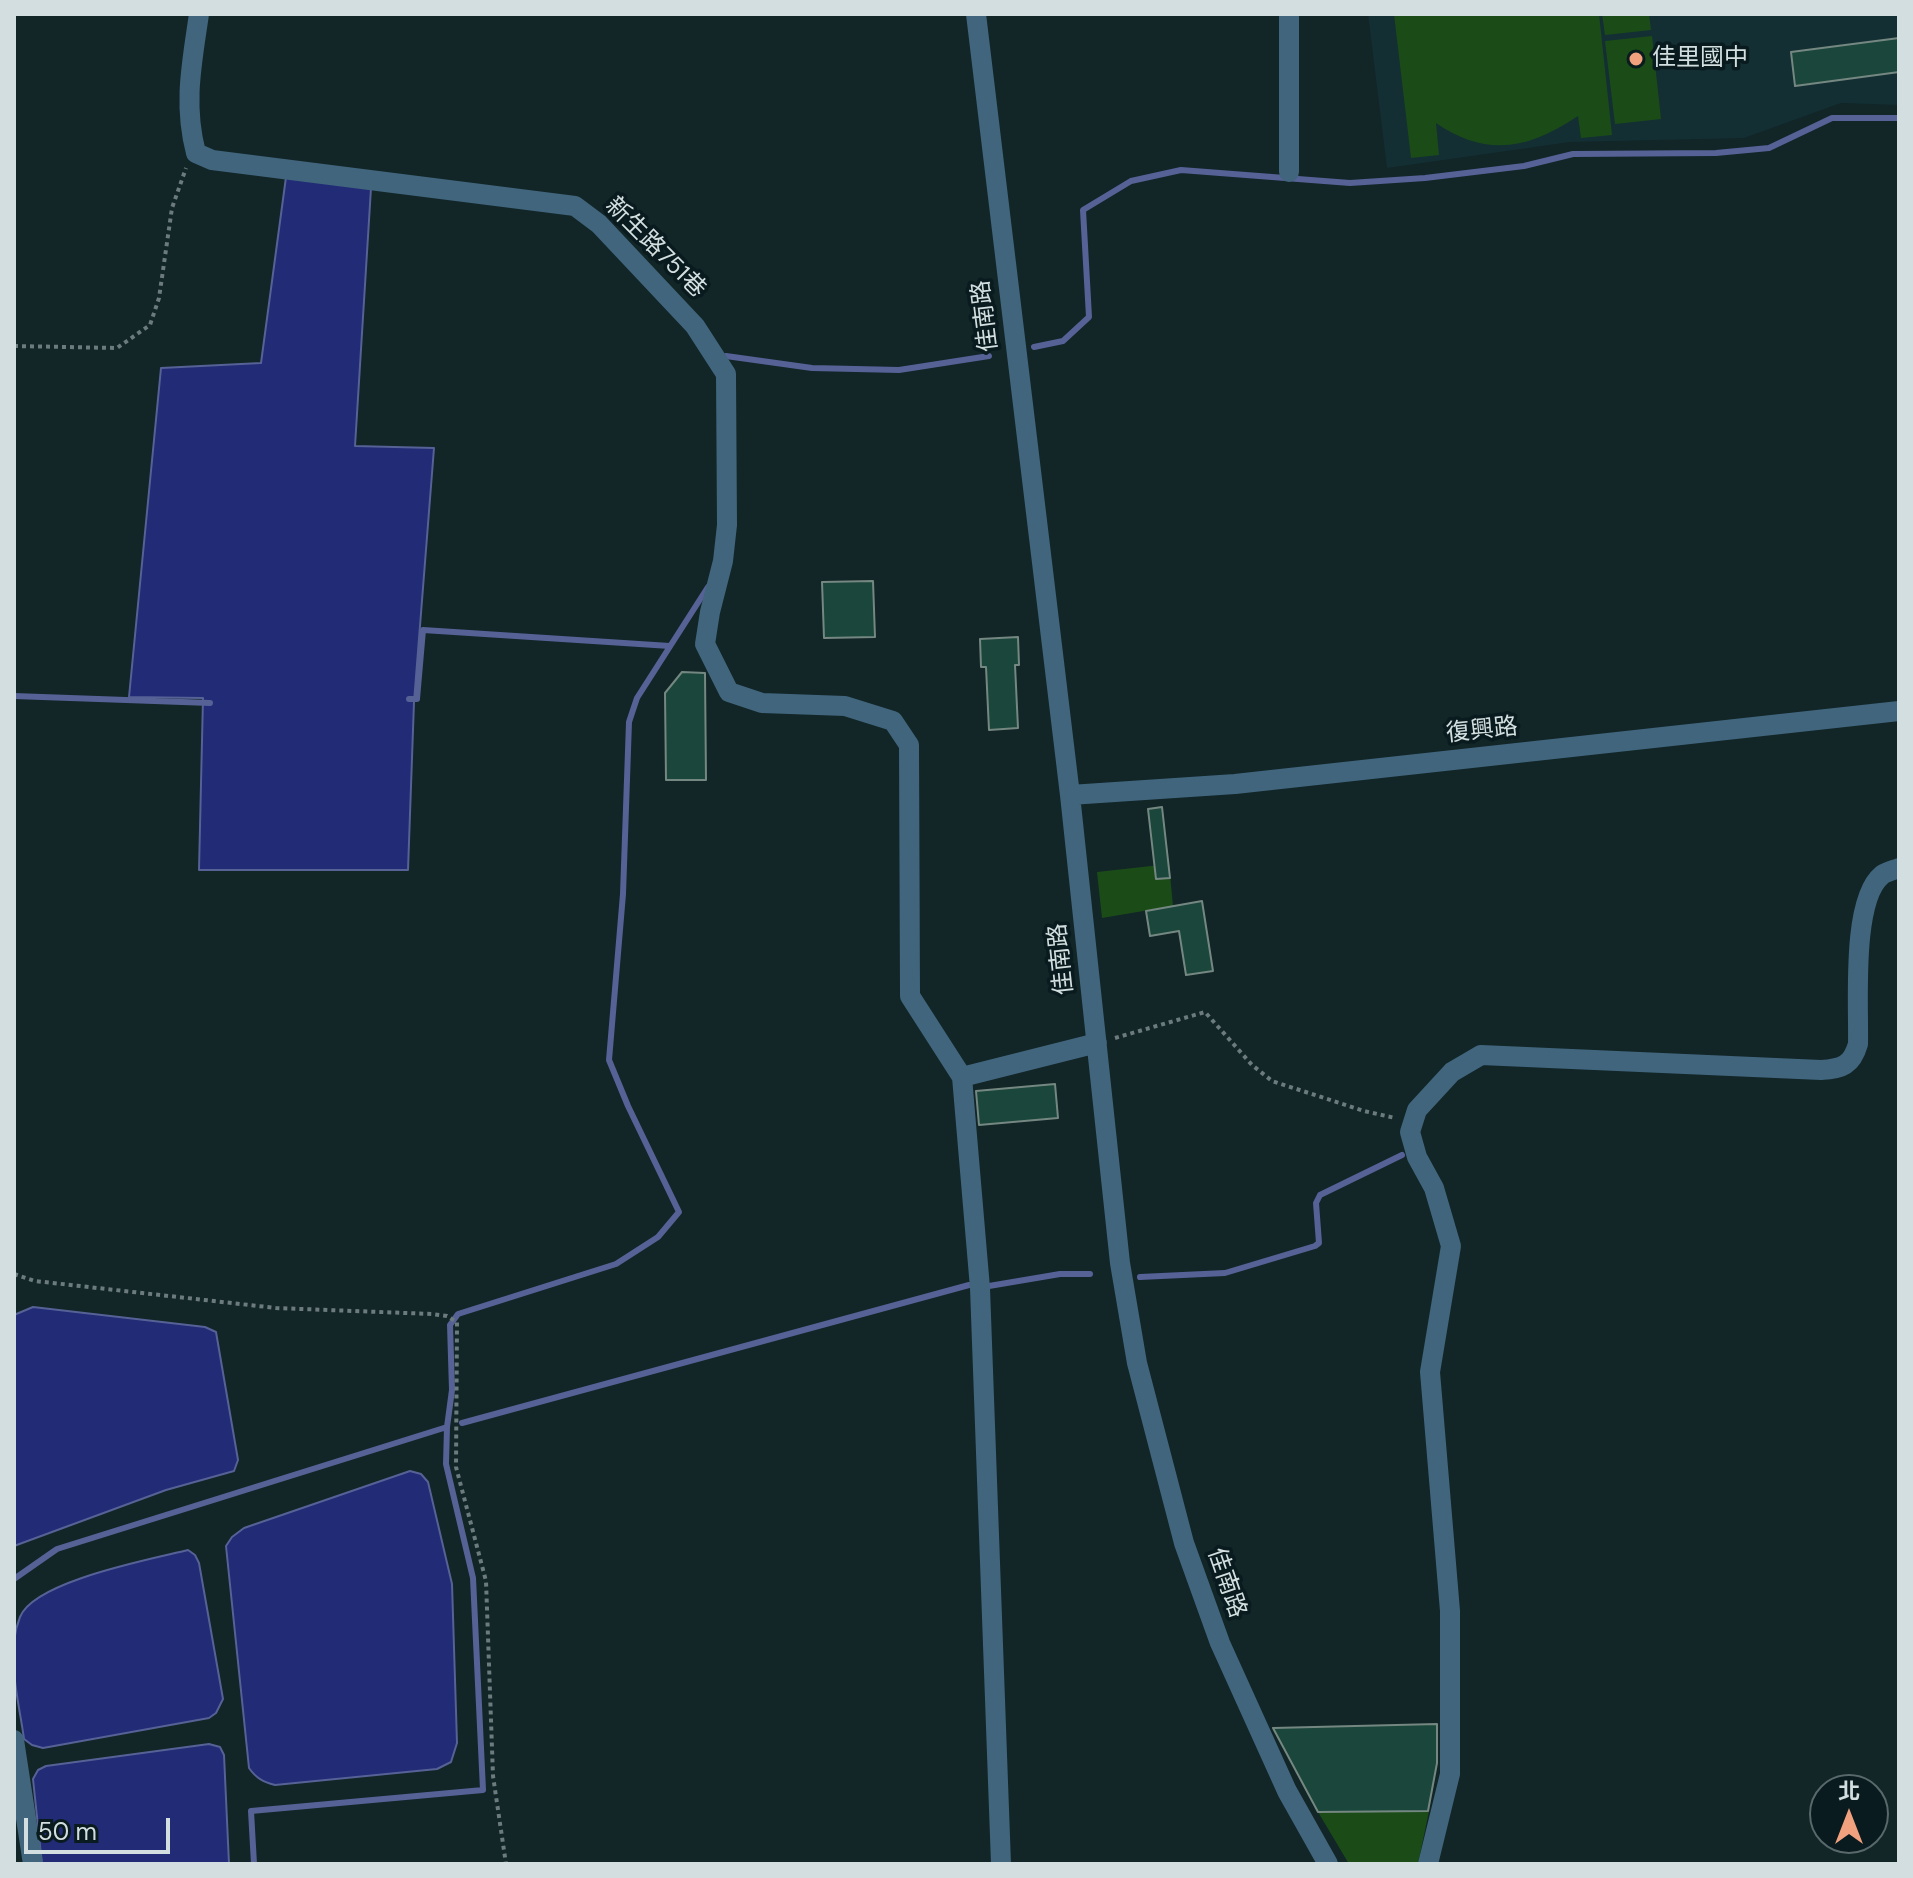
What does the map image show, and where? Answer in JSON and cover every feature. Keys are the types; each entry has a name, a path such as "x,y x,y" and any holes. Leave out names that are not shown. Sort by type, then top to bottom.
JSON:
{"street":[{"path":"196,153 189,125 188,99 199,14"},
{"name":"佳南路","path":"976,14 1070,795 1120,1263 1137,1363 1184,1543 1220,1643 1287,1791 1328,1864"},
{"path":"1289,14 1289,172"},
{"name":"新生路751巷","path":"196,153 212,160 575,206 599,224 695,326 726,374 727,525 723,561 705,644 729,692 762,703 845,706 893,721 909,745 910,996 962,1077"},
{"name":"復興路","path":"1070,795 1235,784 1899,711"},
{"path":"1428,1864 1450,1774 1450,1611 1430,1372 1451,1246 1434,1188 1417,1157 1410,1132 1417,1110 1452,1072 1481,1055 1821,1070 1846,1066 1855,1057 1858,1044 1859,939 1867,898 1881,876 1899,868"},
{"path":"1001,1864 980,1288 962,1077 1097,1043"},
{"path":"14,1740 33,1864"}],"path":[{"path":"14,346 117,348 150,325 159,298 172,208 184,171 196,153"},
{"path":"1097,1043 1205,1012 1252,1065 1272,1081 1364,1111 1413,1122"},
{"path":"14,1274 35,1281 276,1308 447,1316 457,1322 456,1467 486,1581 493,1776 506,1864"}],"shaded area":[{"name":"佳里國中","path":"1368,14 1899,14 1899,105 1841,103 1744,138 1570,142 1387,168"},
{"path":"286,177 371,188 355,446 434,448 414,702 408,870 199,870 203,698 129,697 161,368 261,363"},
{"path":"33,1307 205,1327 216,1332 238,1460 234,1471 166,1490 14,1546 14,1315"},
{"path":"410,1471 421,1474 428,1482 452,1584 457,1743 451,1762 437,1769 275,1785 263,1781 249,1768 226,1546 244,1528"},
{"path":"188,1550 199,1563 223,1699 216,1713 209,1718 43,1748 24,1739 13,1662 20,1617 30,1604 70,1582 96,1573"},
{"path":"209,1744 220,1747 224,1755 229,1864 42,1864 33,1779 38,1770 46,1766"}],"green space":[{"path":"1394,14 1599,14 1612,135 1581,138 1578,116 1525,142 1490,145 1455,134 1436,123 1439,155 1411,158"},
{"path":"1602,14 1649,14 1651,30 1605,35"},
{"path":"1652,36 1661,119 1615,124 1605,41"},
{"path":"1169,864 1173,906 1102,918 1097,872"},
{"path":"1429,1811 1418,1864 1349,1864 1318,1812"}],"building":[{"path":"1899,38 1899,72 1795,86 1791,52"},
{"path":"873,581 875,637 824,638 822,582"},
{"path":"1018,637 1019,665 1015,665 1018,728 989,730 986,667 981,667 980,639"},
{"path":"682,672 705,673 706,780 666,780 665,693"},
{"path":"1162,807 1170,878 1156,879 1148,809"},
{"path":"1202,901 1213,971 1186,975 1179,931 1150,936 1146,911"},
{"path":"1055,1084 1058,1118 979,1125 976,1091"},
{"path":"1437,1724 1437,1763 1428,1811 1318,1812 1273,1728"}],"waterway":[{"path":"1034,347 1063,341 1089,317 1083,210 1131,181 1181,170 1350,183 1425,178 1524,166 1573,154 1716,153 1769,148 1832,118 1899,118"},
{"path":"726,356 812,368 899,370 989,356"},
{"path":"254,1864 251,1811 483,1790 473,1578 446,1464 452,1390 450,1325 458,1314 616,1264 658,1237 679,1212 609,1060 623,894 629,722 637,698 708,587"},
{"path":"409,699 417,699 423,630 670,646"},
{"path":"14,696 210,703"},
{"path":"1140,1277 1225,1273 1315,1246 1319,1243 1316,1203 1320,1195 1402,1155"},
{"path":"989,1286 1060,1274 1090,1274"},
{"path":"462,1423 969,1285"},
{"path":"14,1579 57,1549 447,1427"}],"place":[{"name":"佳里國中","path":"1636,59"}]}
